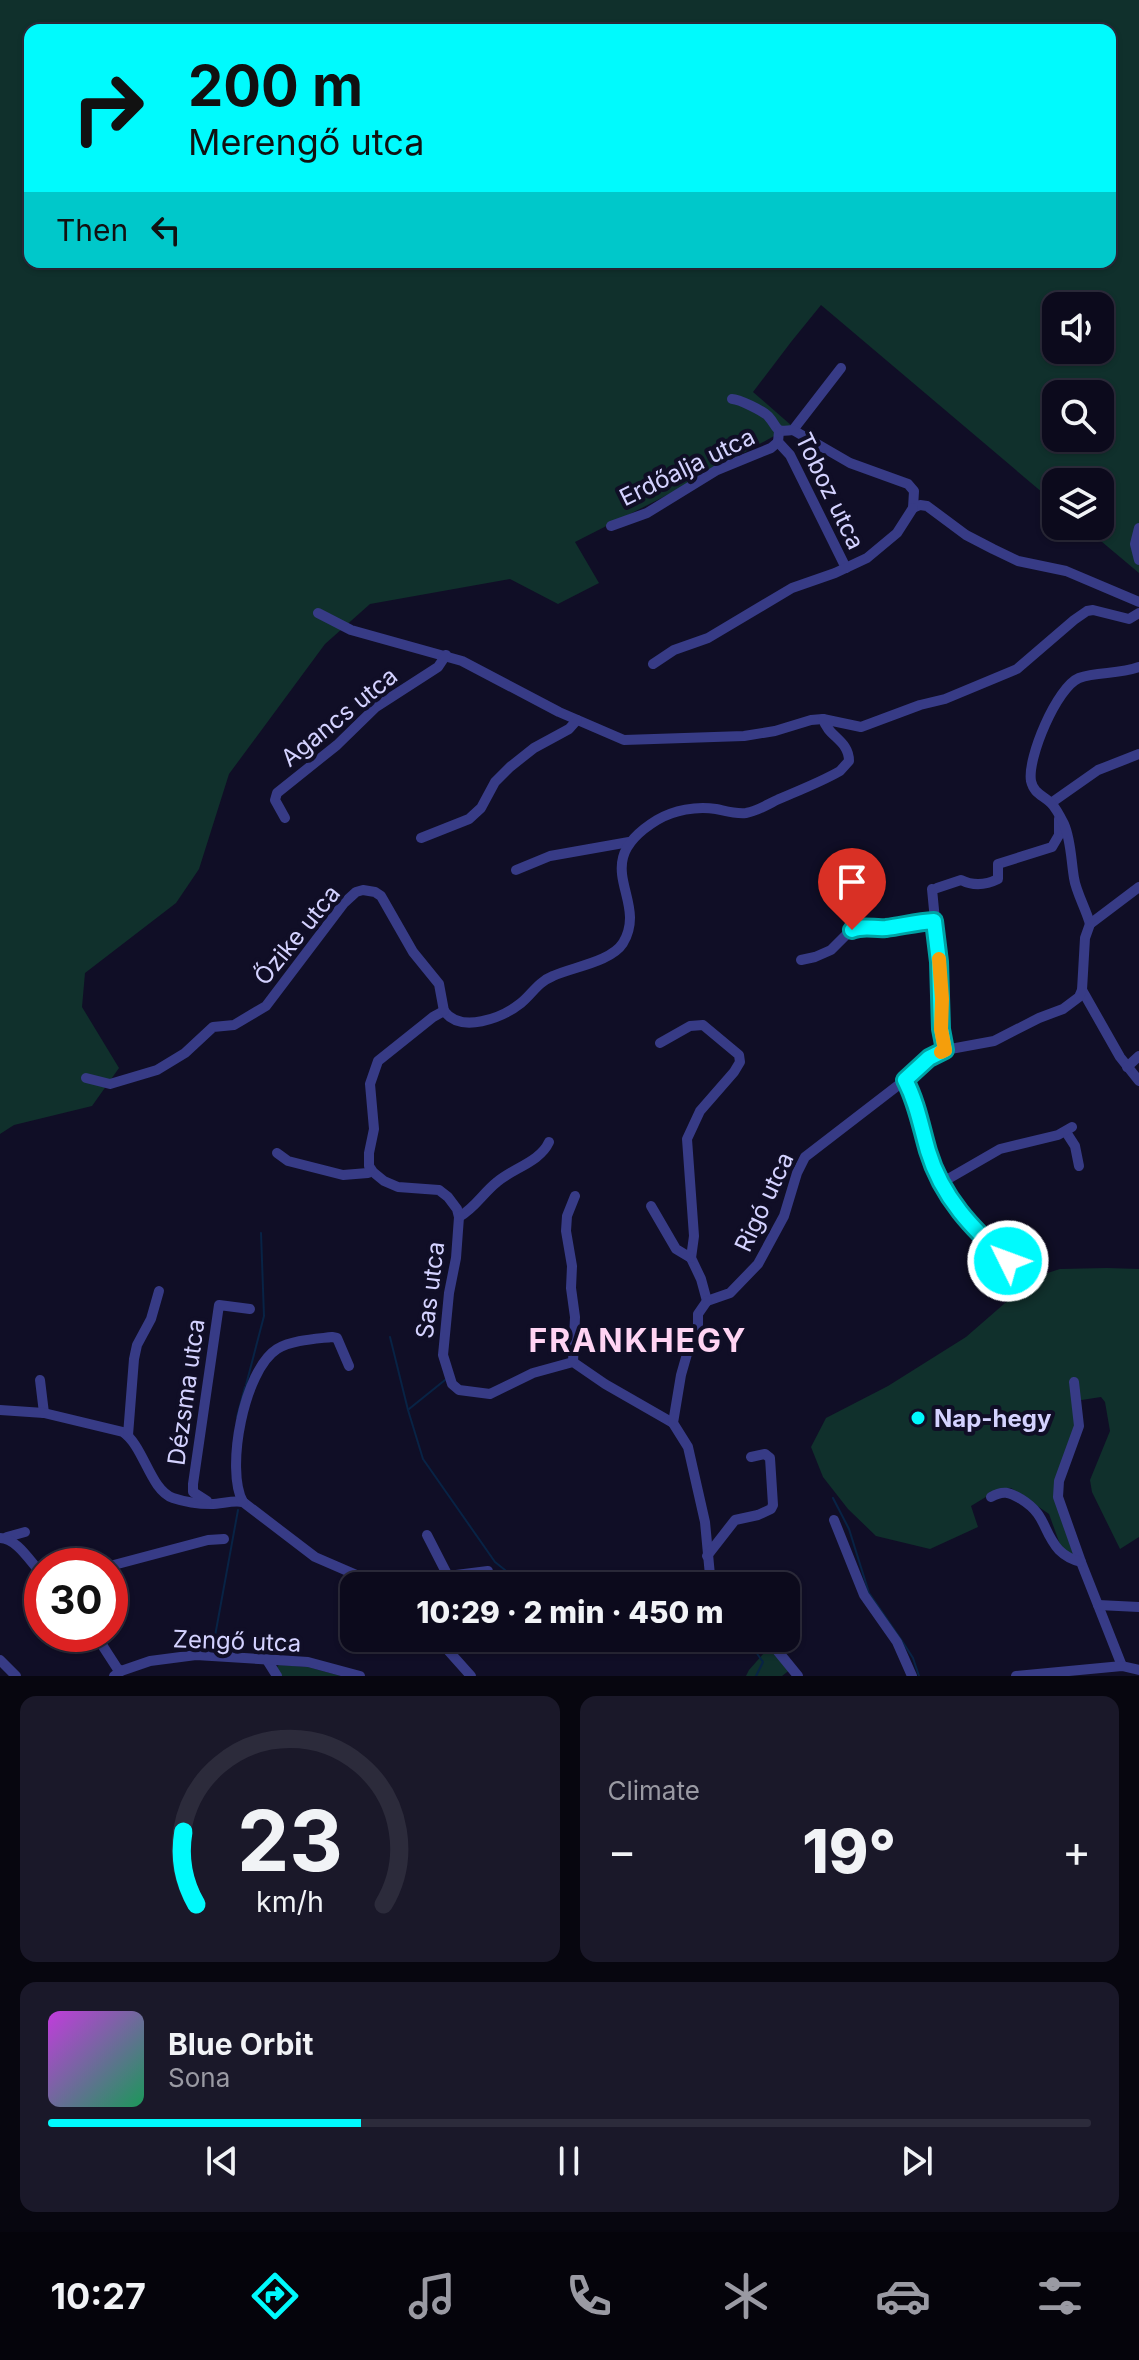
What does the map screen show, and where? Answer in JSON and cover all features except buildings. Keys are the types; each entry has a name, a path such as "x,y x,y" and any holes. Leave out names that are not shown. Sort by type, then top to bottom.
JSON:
{"street":[{"path":"779,436 793,430 841,368"},
{"name":"Toboz utca","path":"732,399 739,399 766,414 846,568"},
{"path":"653,664 674,650 708,638 792,588 867,558 897,533 913,508 914,491 908,484 850,463 793,430"},
{"name":"Erdőalja utca","path":"611,526 647,513 717,470 771,448 779,436"},
{"path":"913,508 927,506 966,535 1018,561 1066,571 1139,602"},
{"path":"1139,528 1135,544 1139,560"},
{"path":"318,613 351,630 446,655 619,739 641,741 747,736 823,719 861,727 945,699 1024,665 1087,611 1129,619 1139,613"},
{"name":"Agancs utca","path":"285,818 276,803 277,793 337,745 376,707 438,667 446,655"},
{"path":"1090,924 1074,881 1068,837 1051,803 1032,784 1031,776 1047,720 1064,691 1078,678 1124,673 1139,667"},
{"path":"516,870 550,856 629,842 658,819 676,812 700,808 734,813 755,811 840,771 849,761 849,751 828,730 823,719"},
{"path":"421,838 469,819 481,808 495,782 510,767 534,748 569,729 577,720"},
{"path":"1051,803 1098,770 1139,754"},
{"path":"1059,817 1059,835 1052,847 998,864 998,879 989,884 969,884 961,880 934,889 941,1029 945,1050 994,1041 1063,1009 1079,997 1085,938 1090,924 1139,887"},
{"path":"277,1153 288,1161 343,1175 368,1173 374,1129 370,1084 378,1061 444,1011 449,1018 458,1022 483,1020 515,1007 550,977 614,954 625,939 628,926 622,868 629,842"},
{"name":"Őzike utca","path":"86,1078 110,1084 157,1070 185,1053 213,1027 234,1025 266,1006 344,903 363,890 378,894 388,905 413,952 439,984 444,1011"},
{"path":"801,960 831,950 858,927 882,929 934,921"},
{"path":"1082,990 1127,1067 1139,1081"},
{"path":"660,1043 690,1026 703,1025 739,1055 740,1062 700,1111 687,1139 694,1236 691,1258 707,1301 698,1314 698,1331 681,1375 673,1423"},
{"name":"Rigó utca","path":"707,1301 730,1293 758,1264 784,1216 801,1163 810,1151 905,1080 929,1058 945,1050"},
{"path":"1127,1067 1139,1056"},
{"path":"905,1080 915,1101 928,1151 948,1197 965,1220 1008,1261 1035,1277"},
{"path":"937,1174 948,1179 1000,1149 1069,1129 1079,1166"},
{"path":"459,1217 476,1205 494,1184 534,1159 549,1142"},
{"name":"Sas utca","path":"370,1169 384,1181 398,1187 439,1190 452,1201 459,1217 443,1355 452,1384 459,1390 490,1394 533,1373 573,1362"},
{"path":"575,1196 567,1216 566,1231 575,1317 573,1362 673,1423 688,1447 705,1522 709,1572"},
{"path":"651,1206 676,1249 691,1258"},
{"path":"128,1435 137,1345 151,1319 159,1291"},
{"name":"Dézsma utca","path":"213,1504 193,1492 193,1484 219,1305 250,1309"},
{"path":"349,1366 337,1338 308,1340 279,1348 268,1357 258,1373 241,1419 235,1456 243,1502 315,1557 350,1572"},
{"path":"40,1380 44,1413"},
{"path":"1074,1382 1079,1426 1059,1481 1058,1497 1122,1666"},
{"path":"0,1410 44,1413 117,1429 128,1435 168,1496 213,1504 243,1502"},
{"path":"707,1556 735,1520 758,1515 773,1505 770,1458 765,1454 751,1457"},
{"path":"991,1497 1004,1491 1029,1504 1037,1511 1059,1550 1081,1562"},
{"path":"834,1520 864,1595 897,1642 912,1676"},
{"path":"2,1538 25,1532"},
{"path":"427,1535 446,1572"},
{"path":"2,1538 13,1541 24,1554"},
{"path":"128,1561 208,1540 224,1539"},
{"path":"480,1572 488,1571"},
{"path":"1098,1605 1139,1607"},
{"path":"107,1652 117,1673"},
{"path":"450,1652 471,1676"},
{"path":"778,1652 798,1676"},
{"name":"Zengő utca","path":"117,1673 169,1657 196,1655 308,1662 360,1676"},
{"path":"0,1660 16,1676"},
{"path":"267,1660 277,1676"},
{"path":"1016,1676 1122,1666 1139,1670"}],"green space":[{"path":"0,0 1139,0 1139,573 1100,540 1114,540 1114,468 1042,468 1042,492 821,305 753,392 792,426 575,542 599,583 558,604 510,579 370,604 325,644 229,774 199,869 176,903 85,973 82,1007 119,1068 92,1106 14,1125 0,1134"},
{"path":"1060,1269 1139,1269 1139,1537 1120,1549 1092,1492 1090,1480 1110,1431 1105,1402 1101,1397 1075,1401 1074,1430 1054,1497 1074,1556 1062,1550 1049,1514 1011,1488 999,1489 971,1506 978,1527 930,1549 876,1536 848,1509 823,1477 811,1447 826,1418 888,1386 966,1337 1035,1277"},
{"path":"765,1652 778,1652 791,1669 782,1676 746,1676"},
{"path":"279,1665 308,1667 341,1676 279,1676"}],"waterway":[{"path":"246,1385 264,1316 261,1233"},
{"path":"390,1337 423,1459 495,1562 508,1572"},
{"path":"409,1409 445,1380"},
{"path":"237,1417 245,1387"},
{"path":"833,1498 849,1529 869,1593 913,1658 919,1676"},
{"path":"213,1647 238,1510"},
{"path":"756,1652 763,1662 756,1676"}],"slow traffic":[{"path":"939,959 941,1029 945,1050 941,1052"}],"place":[{"name":"Nap-hegy","path":"918,1418"}],"district":[{"name":"FRANKHEGY","path":"638,1340"}],"route":[{"path":"852,930 863,926 882,929 934,921 945,1050 929,1058 905,1080 912,1093 932,1162 948,1197 965,1220 1008,1261"}]}
